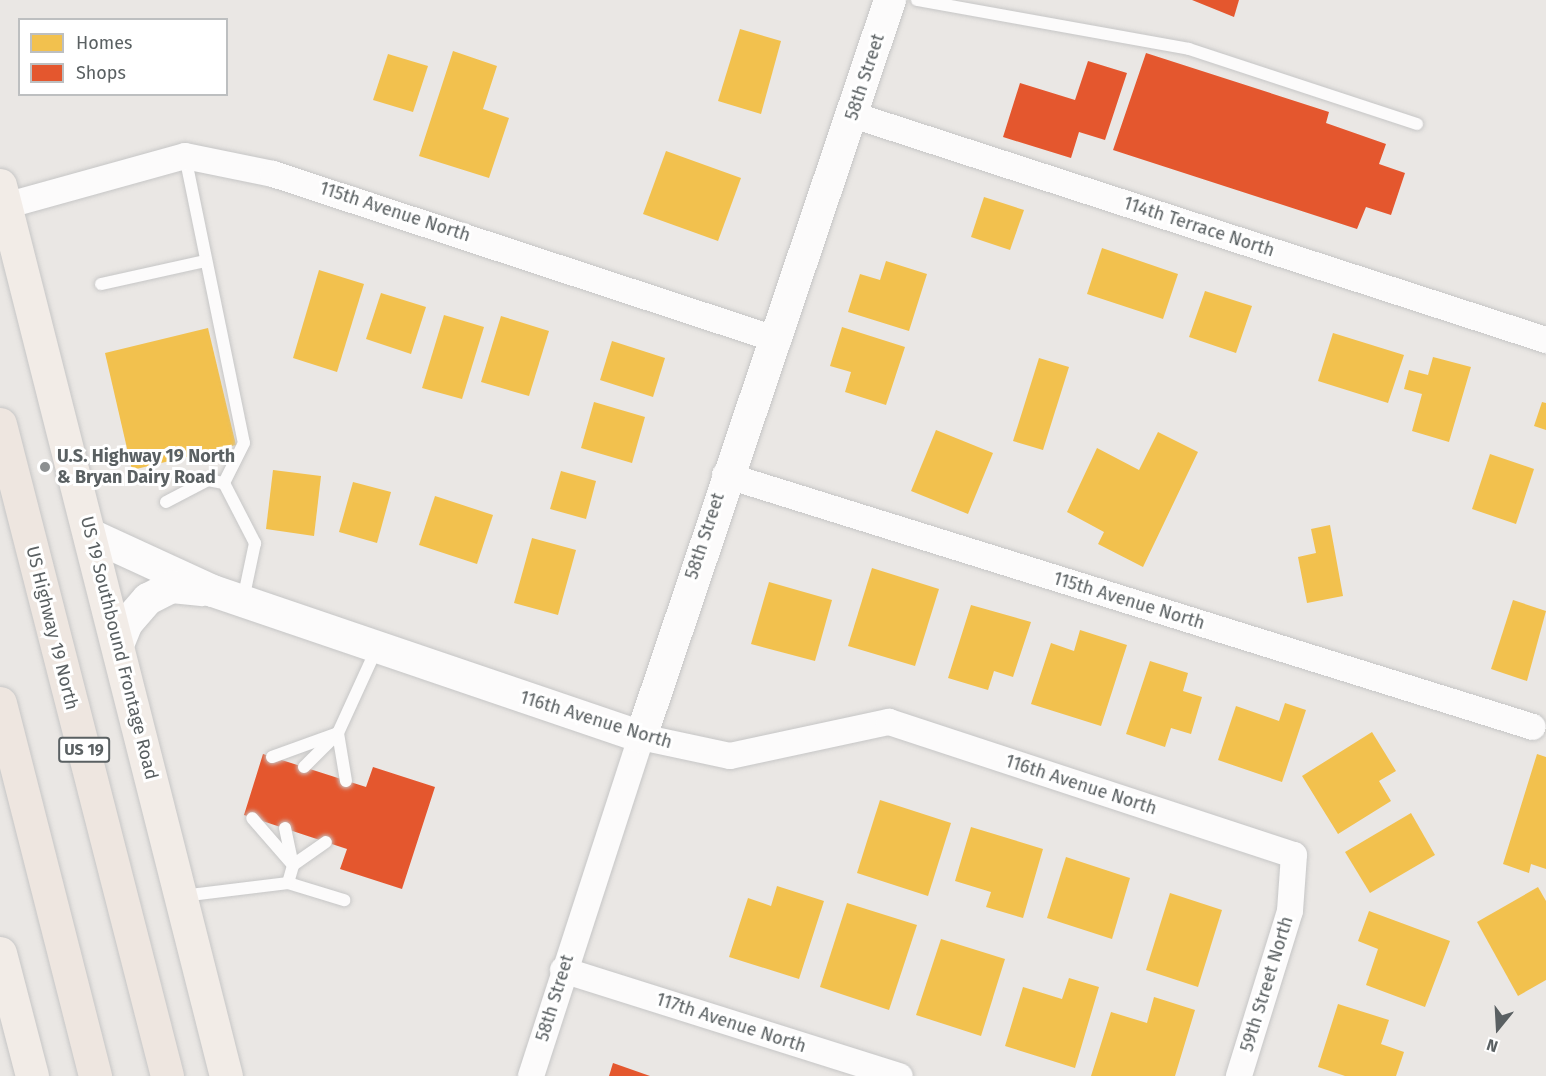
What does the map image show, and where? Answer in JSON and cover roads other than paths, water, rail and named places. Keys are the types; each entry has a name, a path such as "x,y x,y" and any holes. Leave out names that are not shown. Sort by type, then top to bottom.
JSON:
{"highway":[{"name":"US Highway 19 North","path":"0,424 167,1076"},
{"path":"0,703 95,1076"}],"main road":[{"name":"US 19 Southbound Frontage Road","path":"3,196 226,1076"},
{"path":"0,953 32,1076"}],"street":[{"name":"58th Street","path":"531,1076 563,970 725,475 778,340 890,0"},
{"name":"114th Terrace North","path":"853,115 1546,340"},
{"name":"115th Avenue North","path":"3,196 185,156 273,174 778,340"},
{"name":"115th Avenue North","path":"725,475 1533,727"},
{"name":"116th Avenue North","path":"91,536 213,591 641,737 730,756 889,722 1294,855"},
{"name":"116th Avenue North","path":"118,645 127,623 148,598 172,587 213,591"},
{"name":"59th Street North","path":"1239,1076 1290,911 1294,855"},
{"name":"117th Avenue North","path":"563,970 900,1076"}],"lane":[{"path":"917,0 1189,49 1417,124"},
{"path":"185,156 244,443 224,483"},
{"path":"101,284 206,261"},
{"path":"166,502 208,480 224,483"},
{"path":"224,483 255,543 243,601"},
{"path":"304,767 338,733 377,648"},
{"path":"272,757 338,733"},
{"path":"338,733 346,781"},
{"path":"252,818 293,865"},
{"path":"285,828 293,865 288,883"},
{"path":"293,865 326,842"},
{"path":"181,896 288,883 344,900"}],"place":[{"name":"U.S. Highway 19 North & Bryan Dairy Road","path":"45,467"}]}
